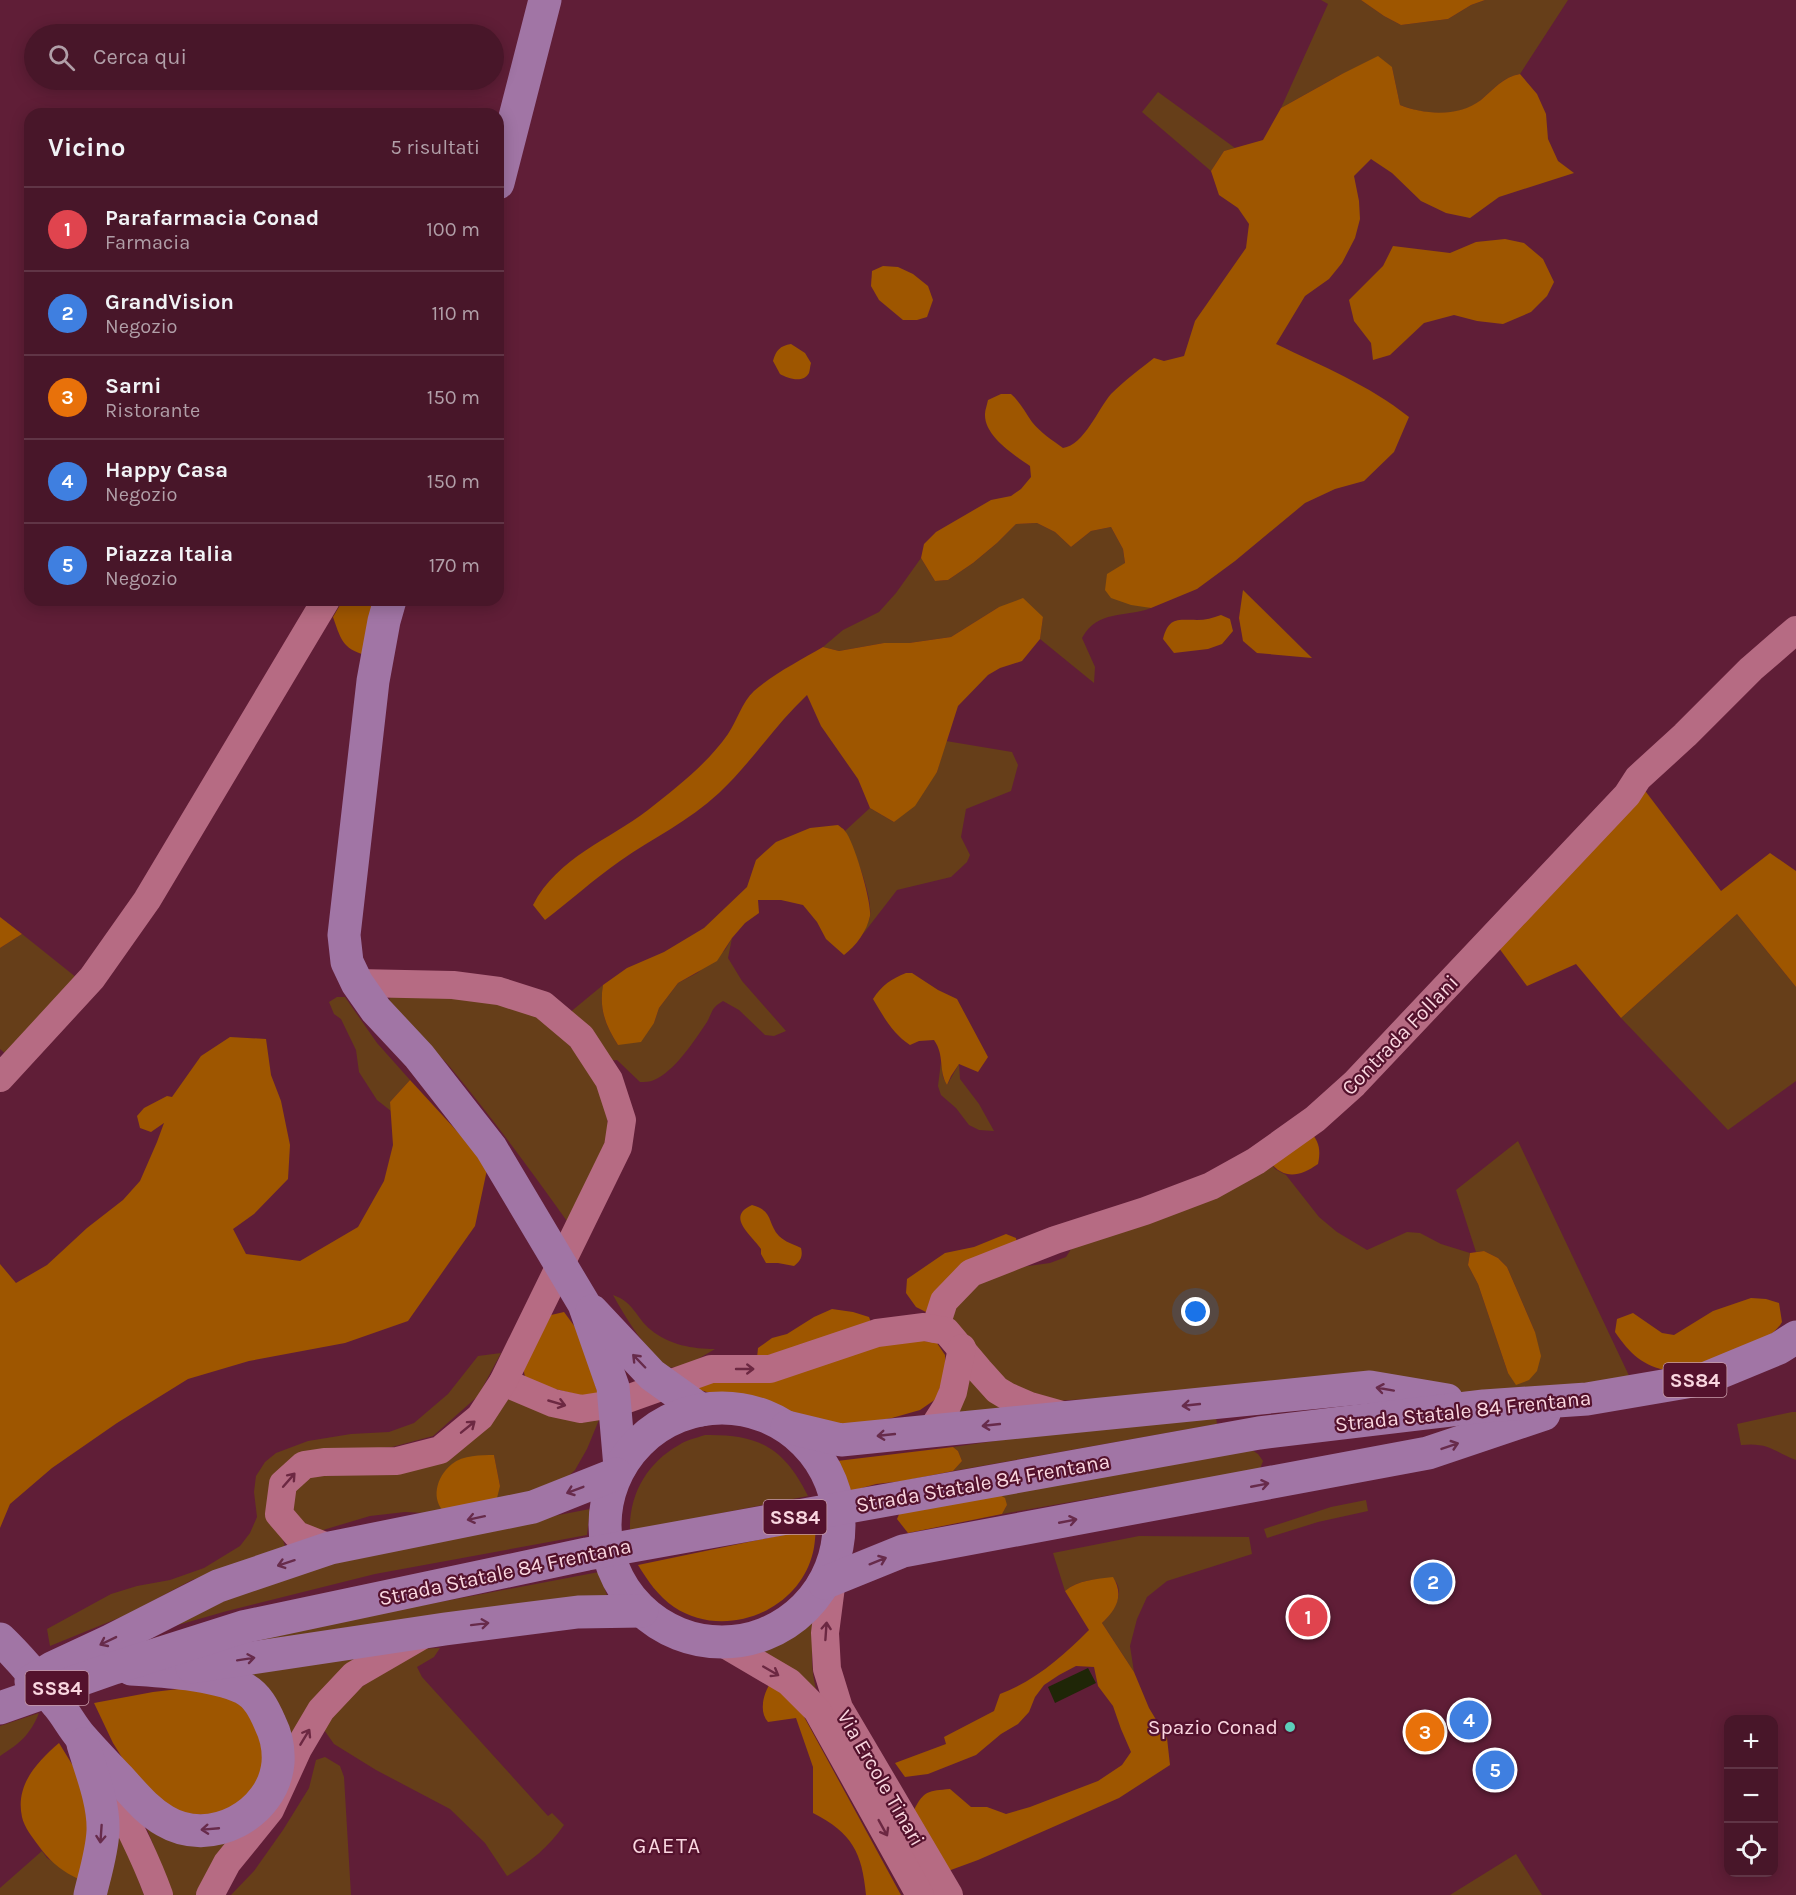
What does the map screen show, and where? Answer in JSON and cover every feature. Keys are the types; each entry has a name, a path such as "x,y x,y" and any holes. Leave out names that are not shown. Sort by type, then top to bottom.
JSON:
{"main road":[{"path":"504,160 545,0"},
{"path":"0,1701 52,1668 218,1586 330,1548 533,1507 618,1471 613,1387 584,1304 491,1148 419,1056 376,1010 357,984 347,962 344,936 373,681 388,606"},
{"path":"584,1304 652,1375 701,1410"},
{"name":"Strada Statale 84 Frentana","path":"0,1708 114,1668 243,1627 586,1554 1259,1433 1484,1406 1587,1399 1704,1379 1779,1348 1796,1337"},
{"path":"783,1426 841,1440 1370,1387 1484,1406"},
{"path":"828,1582 903,1551 1428,1453 1587,1399"},
{"name":"Via Ercole Tinari","path":"722,1408 744,1410 764,1416 783,1426 803,1441 823,1467 837,1505 835,1558 828,1582 805,1608 780,1627 751,1639 721,1642 692,1638 665,1628 642,1611 623,1589 611,1563 605,1541 605,1518 608,1495 618,1471 631,1451 651,1432 675,1418 701,1410 722,1408"},
{"path":"167,1671 430,1631 579,1612 642,1611"},
{"path":"0,1639 28,1668 81,1737 146,1807 166,1822 189,1830 214,1830 238,1822 258,1807 272,1787 278,1763 277,1738 261,1703 245,1689 229,1683 167,1671 114,1668"},
{"path":"81,1737 99,1798 103,1829 99,1859 90,1895"}],"street":[{"path":"0,1078 92,978 147,900 322,606"},
{"name":"Contrada Follani","path":"935,1329 944,1301 971,1273 1055,1240 1145,1211 1211,1186 1256,1161 1315,1119 1354,1084 1433,1002 1627,795 1638,778 1751,669 1796,630"},
{"path":"330,1548 297,1534 279,1514 283,1484 304,1465 324,1462 398,1461 440,1450 480,1417 502,1382 618,1147 622,1120 609,1080 581,1037 543,1005 499,991 453,986 357,984"},
{"path":"502,1382 553,1403 581,1409 613,1404 711,1369 770,1369 877,1333 924,1327 946,1331 997,1390 1030,1406 1070,1417"},
{"path":"931,1431 953,1392 962,1348"},
{"name":"Via Ercole Tinari","path":"828,1582 825,1633 827,1669 839,1708 949,1895"},
{"path":"210,1895 227,1863 270,1810 298,1749 321,1710 354,1675 430,1631"},
{"name":"Via Ercole Tinari","path":"721,1642 789,1682 817,1710 920,1895"},
{"path":"81,1737 128,1823 159,1895"}],"shaded area":[{"path":"1321,0 1361,0 1401,25 1448,19 1471,5 1485,0 1568,0 1520,74 1504,81 1481,100 1463,110 1431,113 1400,105 1392,67 1342,74 1281,108 1328,4"},
{"path":"1361,0 1485,0 1471,5 1448,19 1401,25"},
{"path":"1378,56 1392,67 1400,105 1420,111 1442,113 1472,106 1504,81 1520,74 1537,94 1546,114 1548,139 1558,161 1574,173 1499,197 1470,218 1446,213 1421,201 1392,173 1371,159 1354,176 1360,219 1355,238 1342,263 1329,279 1305,296 1276,344 1378,395 1409,417 1394,452 1364,481 1335,489 1305,503 1197,589 1151,608 1131,605 1111,598 1105,590 1107,574 1125,563 1123,549 1111,527 1091,531 1071,547 1055,532 1037,523 1016,524 973,563 948,580 935,581 921,558 924,544 936,532 991,500 1011,496 1021,489 1031,477 1030,466 1001,444 989,430 985,414 988,400 1001,394 1011,394 1035,426 1063,448 1078,440 1111,394 1154,358 1164,361 1184,356 1195,321 1246,248 1249,224 1238,208 1219,195 1211,171 1224,151 1263,140 1281,108"},
{"path":"1158,92 1235,148 1224,151 1211,171 1142,112"},
{"path":"1505,239 1524,243 1543,259 1554,282 1547,296 1531,312 1503,324 1454,315 1424,323 1390,355 1373,360 1371,343 1354,321 1349,300 1383,266 1393,246 1450,253 1476,242"},
{"path":"883,266 898,267 913,274 928,286 933,300 927,317 903,320 879,300 871,286 872,271"},
{"path":"791,344 805,353 811,363 809,373 803,378 791,378 780,374 773,361 779,349"},
{"path":"1037,523 1055,532 1071,547 1091,531 1111,527 1123,549 1125,564 1147,607 1151,608 1104,618 1088,629 1082,638 1095,667 1094,683 1040,639 1043,617 999,607 951,637 909,643 884,643 839,651 823,647 843,630 879,612 921,558 935,581 948,580 973,563 1016,524"},
{"path":"1243,590 1312,658 1257,653 1243,641 1239,618"},
{"path":"1023,598 1043,617 1040,639 1022,661 1000,668 988,675 958,706 937,772 915,806 894,822 870,808 858,779 821,726 807,695 731,781 696,812 620,861 545,920 533,905 556,874 570,862 633,821 681,784 720,745 750,695 778,673 823,647 839,651 884,643 909,643 951,637 999,607"},
{"path":"339,606 382,606 371,657 345,644 333,617"},
{"path":"1221,615 1230,619 1233,631 1222,644 1208,649 1174,653 1163,639 1168,627 1175,621 1203,620"},
{"path":"946,741 1012,752 1018,765 1011,791 966,809 961,837 970,855 967,862 951,877 897,890 863,934 870,916 869,897 858,861 845,831 870,808 894,822 937,772"},
{"path":"1643,788 1721,891 1770,853 1796,871 1796,987 1737,914 1621,1018 1576,964 1527,986 1496,944"},
{"path":"838,825 845,831 853,847 870,909 866,927 853,947 844,955 826,939 817,922 803,905 781,900 758,900 759,913 745,923 717,961 678,983 659,1008 654,1023 641,1042 618,1045 604,1016 603,985 627,968 664,952 704,928 747,887 756,860 776,842 810,828"},
{"path":"1737,914 1796,987 1796,1081 1728,1130 1621,1018"},
{"path":"0,917 22,934 0,948"},
{"path":"22,934 77,978 8,1056 0,1049 0,948"},
{"path":"732,938 728,958 742,981 786,1031 774,1036 765,1035 739,1010 723,1001 714,1008 690,1046 669,1070 652,1081 640,1082 617,1060 606,1061 568,1014 603,985 604,1016 618,1045 654,1023 659,1008 678,983 697,973 725,950"},
{"path":"906,973 912,973 957,999 988,1057 978,1072 959,1064 947,1085 934,1040 919,1041 910,1045 898,1036 889,1024 873,999 887,983"},
{"path":"424,991 532,1011 561,1035 603,1090 610,1139 569,1224 466,1086 401,1019 389,1000 393,993"},
{"path":"337,997 345,997 377,1043 410,1080 390,1102 391,1111 377,1100 359,1072 356,1050 341,1019 334,1014 329,1002"},
{"path":"230,1037 266,1039 271,1075 281,1101 290,1145 288,1179 254,1214 233,1229 246,1254 300,1261 358,1227 384,1181 393,1145 390,1102 410,1080 488,1165 475,1226 408,1321 345,1343 249,1361 188,1379 117,1423 52,1468 10,1504 0,1528 0,1264 16,1283 47,1265 87,1228 123,1200 140,1181 164,1123 151,1132 140,1128 137,1116 144,1108 167,1096 172,1097 201,1056"},
{"path":"941,1062 943,1077 947,1085 959,1064 960,1079 979,1104 994,1131 979,1130 969,1125 956,1108 941,1095 938,1086"},
{"path":"1310,1131 1319,1146 1318,1164 1298,1174 1286,1174 1269,1161"},
{"path":"1518,1141 1632,1382 1576,1392 1153,1395 1037,1402 1017,1397 962,1341 948,1308 967,1288 1015,1268 1050,1263 1066,1257 1075,1243 1269,1161 1275,1169 1286,1175 1319,1217 1337,1232 1367,1250 1407,1232 1420,1233 1441,1244 1470,1253 1468,1265 1478,1284 1508,1373 1535,1332 1507,1267 1498,1258 1484,1251 1476,1252 1456,1190"},
{"path":"752,1205 767,1214 781,1238 801,1248 801,1258 794,1266 766,1263 761,1249 741,1221 744,1210"},
{"path":"1006,1234 1016,1238 1018,1249 930,1314 916,1307 906,1293 907,1279 945,1253 974,1247"},
{"path":"1484,1251 1498,1258 1507,1267 1535,1332 1541,1356 1537,1371 1529,1380 1516,1385 1508,1373 1478,1284 1468,1265 1470,1253"},
{"path":"613,1295 626,1302 658,1335 673,1343 715,1349 686,1366 666,1368 637,1333"},
{"path":"1751,1298 1779,1303 1782,1322 1777,1329 1746,1347 1717,1359 1677,1371 1660,1369 1644,1362 1626,1347 1615,1332 1617,1319 1633,1313 1662,1333 1674,1335 1713,1311"},
{"path":"832,1309 869,1317 873,1328 757,1358 758,1348 772,1338 787,1334"},
{"path":"564,1312 578,1331 600,1400 526,1382 523,1367 551,1315"},
{"path":"905,1338 937,1343 945,1355 946,1369 936,1399 920,1410 892,1418 833,1429 804,1422 779,1410 685,1385"},
{"path":"501,1353 478,1396 433,1436 392,1447 319,1454 275,1516 286,1549 192,1580 126,1615 50,1646 47,1629 111,1594 170,1580 204,1568 240,1546 250,1533 257,1517 254,1492 256,1476 265,1462 276,1453 308,1441 351,1434 389,1432 414,1423 448,1394 478,1356"},
{"path":"965,1375 1014,1410 946,1419"},
{"path":"511,1395 601,1415 587,1449 575,1470 557,1487 482,1509 500,1486 494,1455 446,1514 405,1512 370,1516 313,1533 292,1519 290,1493 304,1477 396,1472"},
{"path":"1215,1410 1217,1424 953,1471 962,1461 958,1451 953,1447"},
{"path":"1796,1412 1796,1460 1764,1446 1741,1445 1737,1424"},
{"path":"705,1435 740,1437 768,1447 789,1466 808,1496 630,1531 633,1504 649,1470 679,1445"},
{"path":"953,1447 958,1451 962,1461 953,1471 876,1484 851,1491 837,1461"},
{"path":"1252,1450 1263,1461 1260,1469 1002,1514 1007,1505 995,1492"},
{"path":"494,1455 500,1486 497,1498 446,1514 438,1502 437,1489 446,1469 461,1459"},
{"path":"995,1492 1005,1498 1007,1505 1002,1514 908,1533 897,1519 900,1512"},
{"path":"1366,1500 1368,1511 1318,1522 1267,1538 1264,1529 1331,1507"},
{"path":"590,1509 587,1535 375,1574 150,1633 194,1608 333,1562"},
{"path":"816,1528 812,1556 803,1576 791,1593 774,1606 755,1615 735,1620 714,1621 693,1617 674,1607 658,1593 638,1565"},
{"path":"1139,1536 1249,1537 1252,1554 1167,1581 1147,1597 1137,1619 1130,1646 1134,1672 1102,1623 1109,1616 1117,1601 1119,1591 1116,1582 1113,1578 1088,1581 1076,1584 1065,1591 1053,1553"},
{"path":"599,1572 609,1601 260,1645 263,1637"},
{"path":"1113,1577 1118,1590 1117,1601 1112,1612 1102,1623 1134,1672 1149,1708 1167,1738 1170,1765 1119,1798 948,1871 914,1810 924,1795 932,1791 950,1789 971,1807 987,1807 1006,1814 1098,1781 1122,1765 1131,1752 1113,1706 1098,1686 1094,1667 1076,1666 1044,1685 1035,1697 1029,1712 1018,1724 1001,1734 976,1755 928,1774 905,1777 895,1763 946,1744 944,1737 994,1711 1000,1694 1037,1675 1059,1658 1089,1630 1065,1591 1081,1582"},
{"path":"814,1619 812,1668 819,1699 764,1653 764,1650 786,1641"},
{"path":"440,1648 434,1657 417,1667 422,1677 548,1816 552,1813 564,1825 538,1854 507,1876 485,1843 450,1809 376,1770 334,1744 322,1727 347,1697 416,1649"},
{"path":"372,1650 292,1743 235,1672"},
{"path":"1088,1668 1096,1683 1055,1703 1048,1687"},
{"path":"772,1681 802,1713 901,1895 866,1895 862,1867 853,1845 837,1828 813,1813 813,1767 796,1718 768,1722 763,1712 765,1695"},
{"path":"204,1686 244,1701 269,1754 251,1796 219,1815 178,1814 141,1788 113,1743 94,1703 153,1692"},
{"path":"39,1713 24,1738 0,1756 0,1726"},
{"path":"59,1743 78,1774 92,1819 85,1882 48,1858 29,1832 22,1817 22,1795 30,1775"},
{"path":"325,1757 340,1766 344,1777 351,1895 231,1895 254,1871 283,1830 309,1788 316,1760"},
{"path":"139,1809 246,1826 199,1895 173,1895"},
{"path":"120,1832 144,1895 98,1895"},
{"path":"42,1851 47,1858 85,1882 80,1895 0,1895 0,1888"},
{"path":"1516,1854 1542,1895 1450,1895"}],"place":[{"name":"GrandVision","path":"1433,1582"},
{"name":"Parafarmacia Conad","path":"1308,1617"},
{"name":"Happy Casa","path":"1469,1720"},
{"name":"Spazio Conad","path":"1290,1727"},
{"name":"Sarni","path":"1425,1732"},
{"name":"Piazza Italia","path":"1495,1770"}],"district":[{"name":"GAETA","path":"667,1846"}]}
